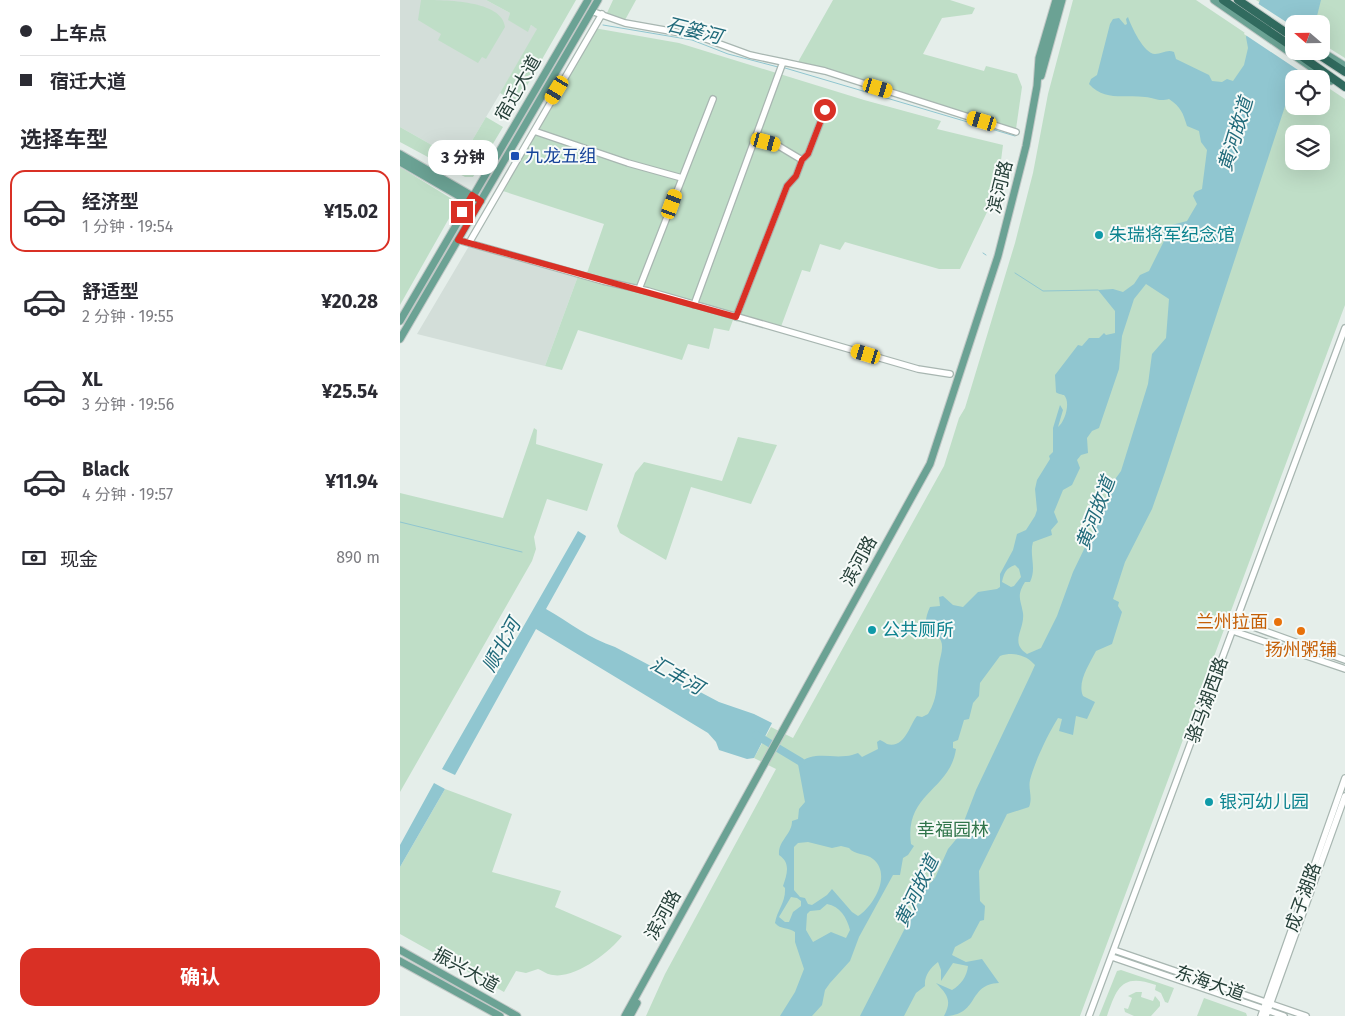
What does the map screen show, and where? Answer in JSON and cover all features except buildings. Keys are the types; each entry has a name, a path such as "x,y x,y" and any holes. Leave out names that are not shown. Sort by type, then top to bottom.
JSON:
{"highway":[{"path":"1223,0 1285,43"},
{"path":"1238,0 1285,32"},
{"path":"1307,60 1345,89"},
{"path":"1312,60 1345,81"},
{"path":"1330,60 1345,69"}],"main road":[{"name":"宿迁大道","path":"400,321 588,0"},
{"name":"宿迁大道","path":"400,339 598,0"},
{"name":"滨河路","path":"642,985 930,464 998,256 1020,171 1037,86 1061,0"},
{"path":"1214,0 1345,89"},
{"path":"1245,0 1285,27"},
{"path":"400,154 470,199"},
{"path":"400,162 479,204"},
{"name":"振兴大道","path":"400,950 517,1016"},
{"name":"振兴大道","path":"400,961 500,1016"},
{"path":"624,1016 642,985"},
{"path":"630,1016 638,1002 642,985"}],"street":[{"path":"592,11 625,23 698,36 750,55 825,71 1016,132"},
{"path":"468,243 602,14"},
{"path":"694,305 783,62"},
{"path":"639,289 713,99"},
{"path":"736,317 787,186 796,176 802,160 808,154 825,110"},
{"path":"534,131 628,163 682,178"},
{"path":"756,139 777,145 802,160"},
{"path":"458,240 603,281 639,289 918,370 950,374"},
{"name":"骆马湖西路","path":"1089,1016 1345,328"},
{"path":"1237,621 1345,660"},
{"path":"1233,631 1345,669"},
{"name":"成子湖路","path":"1261,1016 1266,1012 1345,778"},
{"name":"成子湖路","path":"1268,1003 1345,796"},
{"name":"东海大道","path":"1114,950 1306,1016"},
{"name":"东海大道","path":"1112,958 1266,1012 1284,1016"}],"shaded area":[{"path":"400,0 486,0 510,13 509,20 528,31 531,25 538,29 460,161 400,127"},
{"path":"469,246 578,276 545,366 417,334"}],"green space":[{"path":"421,0 471,3 494,11 502,18 505,27 486,59 482,57 478,63 438,40 441,34 418,20"},
{"path":"486,0 576,0 517,103 500,93 537,29 531,25 528,32 508,20 510,13"},
{"path":"613,0 636,0 625,20 607,13"},
{"path":"833,0 950,0 975,8 972,14 942,18 923,54 984,71 986,66 1017,74 1022,87 1016,129 885,87 798,62"},
{"name":"幸福园林","path":"1073,0 1196,0 1301,70 1285,70 1285,115 1330,115 1330,89 1345,99 1345,305 1080,1016 646,1016 665,974 776,769 754,758 771,727 793,738 944,466 959,418 965,408 1015,243 1033,173 1048,94"},
{"path":"1256,0 1345,0 1345,58 1330,49 1330,15 1285,15 1285,19"},
{"path":"594,28 679,43 864,100 941,121 937,129 1003,145 997,191 960,269 939,269 845,242 840,250 820,244 810,272 802,270 779,332 733,320 729,331 714,328 709,349 688,344 682,360 578,330 562,370 545,366 578,276 587,273 604,224 503,191"},
{"path":"486,117 503,127 473,177 465,177 400,142 400,127 460,161"},
{"path":"400,167 452,199 456,206 400,305"},
{"path":"534,428 537,430 536,444 603,464 587,511 547,499 534,537 536,549 532,561 400,792 400,493 503,518"},
{"path":"738,437 777,445 751,504 691,487 666,560 620,533 617,526 635,473 644,462 722,481"},
{"path":"445,789 512,814 492,872 561,891 555,907 622,936 601,956 571,973 553,975 538,969 526,973 516,971 504,992 400,934 400,867"},
{"path":"1121,970 1174,988 1168,1003 1165,1002 1161,993 1155,990 1156,985 1145,982 1128,982 1118,990 1107,1016 1099,1016 1117,971"},
{"path":"1136,992 1142,992 1141,997 1153,1001 1155,996 1160,1002 1160,1006 1151,1016 1134,1016 1125,1012 1124,1008 1128,1009 1132,998 1128,996"},
{"path":"1204,998 1246,1013 1247,1016 1197,1016"}],"water":[{"name":"黄河故道","path":"1260,0 1321,0 1317,15 1285,15 1285,60 1302,60 1298,70 1285,70 1285,106 1165,472 1152,509 1125,562 1113,599 1119,602 1118,606 1122,612 1112,644 1096,651 1083,679 1083,696 1095,702 1087,719 1076,716 1073,735 1059,731 1062,719 1058,718 1042,748 1032,773 1029,807 1007,814 979,871 980,901 985,906 984,920 980,921 971,938 955,947 952,955 966,962 982,959 999,983 982,989 963,1011 955,1015 944,1016 948,1006 948,998 936,983 952,990 963,980 968,966 953,963 941,981 941,970 938,962 928,972 925,986 916,993 904,1016 860,1016 925,889 935,878 948,849 958,837 976,790 1035,665 1027,658 1014,654 1000,656 980,683 979,696 973,703 969,719 964,720 958,740 953,742 953,748 956,749 952,763 914,814 911,827 911,844 914,846 908,855 903,858 900,875 893,875 859,937 850,961 825,990 822,1005 812,1016 780,1016 795,992 804,969 795,942 795,932 780,927 775,923 784,898 785,888 783,886 787,869 783,858 779,855 779,850 790,830 792,821 798,819 799,809 805,802 798,764 815,756 848,756 858,753 862,757 878,749 877,742 880,740 893,745 898,743 906,735 917,716 922,717 928,714 936,695 942,652 939,638 928,633 927,630 926,620 930,607 940,606 939,597 943,596 953,605 963,607 978,592 1000,587 1000,574 1013,550 1017,534 1026,530 1037,510 1035,489 1037,480 1053,452 1053,428 1060,405 1063,410 1058,427 1063,421 1066,412 1066,398 1064,395 1056,392 1055,375 1078,345 1082,346 1089,338 1099,338 1104,333 1106,335 1115,333 1115,311 1098,290 1113,289 1123,292 1134,284 1140,275 1149,271 1165,239 1164,227 1187,221 1197,204 1193,196 1195,192 1202,189 1207,150 1201,142 1199,131 1187,126 1183,114 1176,105 1169,99 1160,100 1138,96 1108,95 1095,90 1089,84 1091,79 1097,75 1110,24 1113,19 1119,18 1125,25 1127,24 1126,19 1128,17 1138,39 1151,53 1174,52 1176,59 1209,75 1212,81 1222,82 1227,79 1233,81 1244,65 1248,48 1246,37","holes":["1146,284 1169,299 1166,338 1152,354 1148,384 1121,471 1107,500 1100,506 1096,532 1088,541 1073,572 1057,616 1041,648 1027,654 1019,645 1018,640 1023,619 1020,595 1025,582 1030,582 1032,577 1033,542 1052,535 1051,530 1058,522 1054,512 1063,490 1072,485 1080,468 1077,460 1081,455 1088,453 1087,438 1092,431 1099,428 1119,369 1122,336 1134,299","1015,565 1019,569 1021,577 1011,587 1002,582 1006,571","808,842 832,848 841,846 849,848 854,852 873,859 878,865 881,873 879,889 870,905 858,916 852,912 832,889 827,895 812,905 808,904 805,898 800,897 794,890 794,847 798,843","791,897 801,901 801,906 793,912 789,922 785,922 779,917","827,904 836,907 842,913 850,930 846,938 831,932 813,942 806,930 807,914 810,911 820,910"]},
{"path":"578,531 586,536 585,539 546,609 588,635 615,647 719,702 754,714 772,723 754,758 747,759 719,750 716,742 708,733 536,629 455,775 442,769"},
{"path":"434,783 445,789 400,867 400,845"}],"pier":[{"path":"1257,3 1285,21 1285,60 1305,60 1302,70 1298,70 1244,34"}],"waterway":[{"name":"石篓河","path":"603,25 692,40 728,54 778,67"},
{"name":"石篓河","path":"785,68 1015,136"},
{"path":"1015,273 1043,291 1098,290"},
{"path":"400,522 522,552"},
{"name":"汇丰河","path":"756,735 801,762"}],"place":[{"name":"九龙五组","path":"515,156"},
{"name":"朱瑞将军纪念馆","path":"1099,235"},
{"name":"兰州拉面","path":"1278,622"},
{"name":"公共厕所","path":"872,630"},
{"name":"扬州粥铺","path":"1301,631"},
{"name":"银河幼儿园","path":"1209,802"}],"route":[{"path":"462,212 472,195 481,201 458,240 603,281 648,291 736,317 787,186 796,176 802,160 808,154 825,110"}],"water label":[{"name":"顺北河","path":"501,645"}]}
